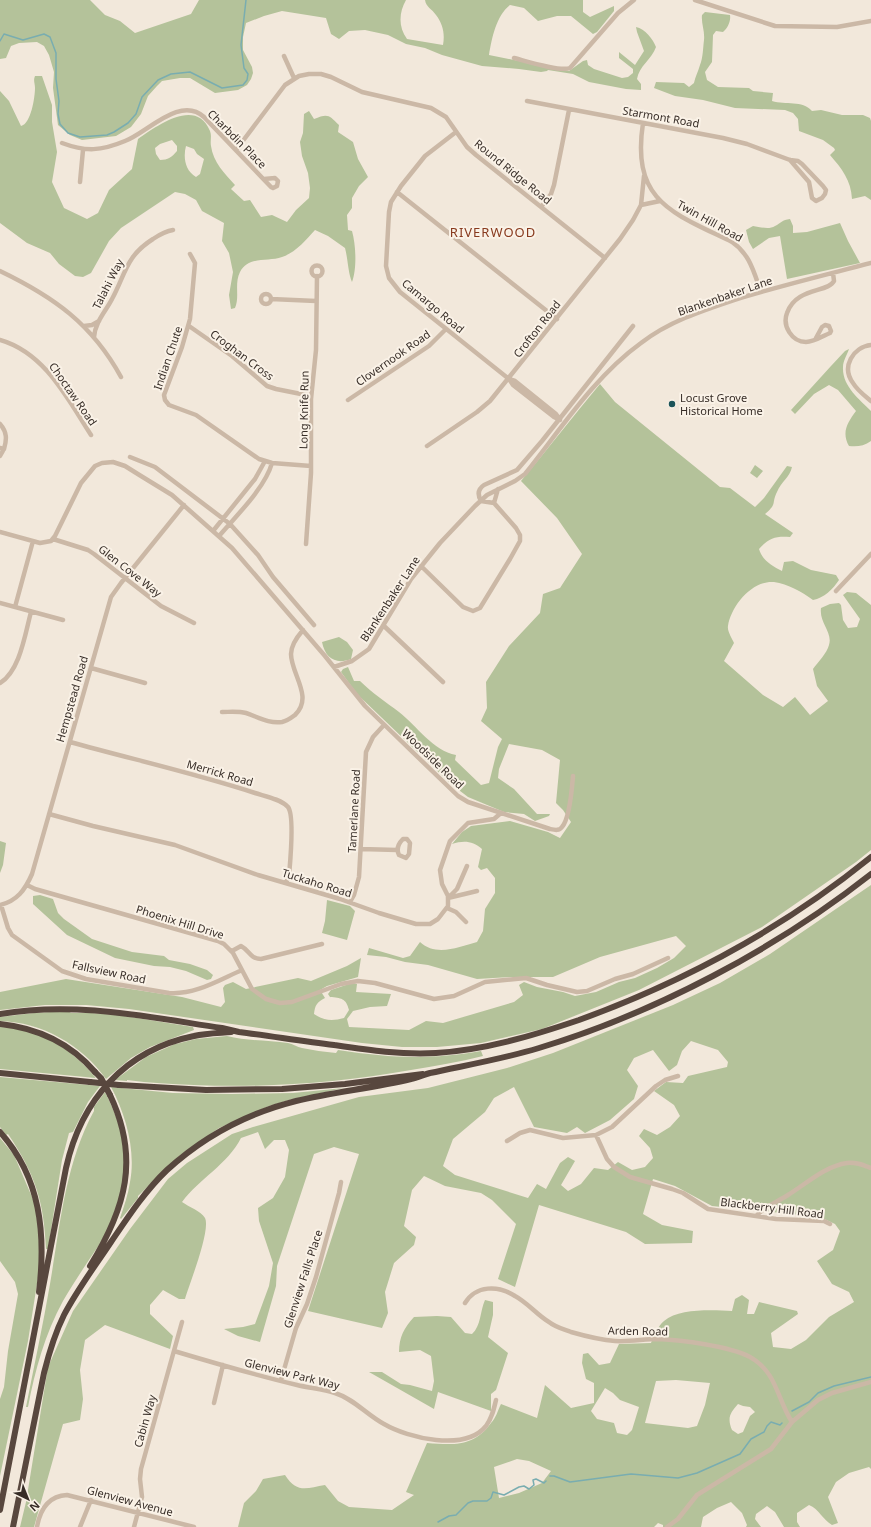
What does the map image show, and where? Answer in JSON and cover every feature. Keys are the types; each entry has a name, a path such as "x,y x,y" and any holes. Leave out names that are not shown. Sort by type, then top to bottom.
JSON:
{"highway":[{"path":"0,1014 50,1009 96,1010 222,1028 238,1032 395,1053 463,1051 506,1043 569,1023 608,1009 664,985 744,943 793,913 871,857"},
{"path":"13,1527 44,1373 51,1348 66,1313 86,1280 141,1200 167,1170 206,1140 244,1119 279,1106 328,1094 413,1079 428,1074 483,1063 540,1048 603,1025 652,1005 716,974 757,951 828,906 871,874"},
{"path":"0,1024 26,1028 55,1039 74,1051 101,1078 110,1094 125,1135 127,1162 124,1193 111,1227 94,1260 66,1306 66,1313"},
{"path":"0,1510 69,1156 77,1132 98,1094 120,1072 153,1050 167,1044 195,1036 238,1032"},
{"path":"0,1073 119,1085 206,1090 282,1089 345,1084 417,1073 428,1074"},
{"path":"0,1132 24,1169 39,1212 42,1229 42,1262 36,1327"}],"street":[{"path":"514,58 564,69 570,68 618,13 634,0"},
{"path":"695,0 764,23 780,26 837,27 871,21"},
{"path":"236,150 282,88 294,78 284,56"},
{"name":"Round Ridge Road","path":"294,78 304,74 321,74 362,92 431,108 443,114 467,147 476,156 605,258"},
{"name":"Starmont Road","path":"527,101 723,138 747,144 790,160 798,161 823,186 826,192 822,198 816,201 812,198 807,178 790,160"},
{"path":"541,207 551,194 554,185 569,110"},
{"name":"Charbdin Place","path":"62,143 83,150 100,148 123,142 134,137 163,118 178,112 190,111 202,115 264,179"},
{"name":"Twin Hill Road","path":"643,123 640,145 644,176 660,201 677,214 740,247 749,258 761,292"},
{"name":"Camargo Road","path":"456,132 425,156 391,202 386,262 388,274 397,289 509,379 515,381 565,423"},
{"path":"80,182 83,150"},
{"name":"Crofton Road","path":"427,446 486,405 509,379 630,226 641,205 644,176"},
{"path":"397,192 557,319"},
{"path":"641,205 660,201"},
{"name":"Talahi Way","path":"94,337 95,328 112,299 123,272 133,256 141,247 162,234 173,230"},
{"name":"Indian Chute","path":"190,254 195,263 189,326 164,395 165,400 169,405 196,415 259,459 272,463 312,466"},
{"name":"Blankenbaker Lane","path":"334,667 352,661 367,652 384,626 407,585 440,543 481,501 498,489 516,481 525,474 565,423 613,367 650,336 692,314 761,292 871,263"},
{"path":"0,271 40,292 68,312 84,326 110,357 121,378"},
{"path":"816,338 805,342 798,340 793,336 787,329 786,314 788,309 797,299 809,291 831,285 834,281 833,273"},
{"name":"Long Knife Run","path":"306,544 312,466 311,396 316,350 317,276"},
{"path":"271,299 316,301"},
{"name":"Talahi Way","path":"84,326 99,321"},
{"name":"Croghan Cross","path":"189,326 232,356 267,386 311,396"},
{"path":"421,566 463,607 473,611 480,608 520,539 519,532 494,503 481,501 478,494 481,487 517,470 633,326"},
{"name":"Clovernook Road","path":"348,400 429,346 446,329"},
{"name":"Choctaw Road","path":"0,340 23,350 39,363 56,382 91,435"},
{"path":"871,345 862,347 854,353 848,369 852,383 871,401"},
{"path":"0,424 6,435 6,441 0,456"},
{"path":"130,457 155,467 230,524 258,555 274,577 314,625"},
{"path":"213,530 255,480 265,461"},
{"path":"0,532 45,543 52,539 81,483 92,469 102,463 113,462 125,466 166,491 213,530 240,556 334,667"},
{"path":"219,536 265,480 272,463"},
{"path":"494,503 494,498 498,489"},
{"path":"246,490 253,496"},
{"name":"Hempstead Road","path":"1,905 16,898 27,885 70,742 111,597 184,506"},
{"name":"Glen Cove Way","path":"52,539 88,550 161,606 194,623"},
{"path":"15,607 33,541"},
{"path":"836,591 871,554"},
{"path":"0,603 63,620"},
{"path":"0,683 8,677 14,668 31,612"},
{"path":"384,626 443,682"},
{"path":"222,712 245,713 276,722 288,720 297,712 301,706 302,696 291,655 293,644 303,630"},
{"name":"Woodside Road","path":"334,667 357,697 384,725 458,796 468,802 550,829 560,829 564,824 567,814 572,776"},
{"path":"91,668 145,684"},
{"name":"Tamerlane Road","path":"350,902 360,877 366,752 373,737 384,725"},
{"name":"Merrick Road","path":"70,742 198,776 285,804 290,811 292,824 289,876 286,883"},
{"path":"466,922 456,912 446,908 448,898 442,884 440,870 450,841 468,823 494,819 501,813"},
{"name":"Tuckaho Road","path":"49,814 175,845 249,872 350,902 379,913 416,924 430,924 438,919 446,908"},
{"path":"361,848 397,850"},
{"path":"448,898 457,890 467,866"},
{"name":"Phoenix Hill Drive","path":"27,885 213,939 224,944 232,950 237,958 252,989 266,999 280,1003 292,1002 341,984 358,981 375,983 434,999 454,996 485,982 526,978 547,986 577,992 587,992 615,979 633,974 668,958"},
{"path":"448,898 477,891"},
{"name":"Fallsview Road","path":"1,905 12,936 56,967 74,976 181,994 200,989 242,970"},
{"path":"232,950 241,946 245,948 252,957 261,959 322,944"},
{"path":"508,1141 520,1133 530,1130 563,1138 596,1136 612,1126 656,1086 665,1080 678,1076"},
{"name":"Blackberry Hill Road","path":"596,1136 607,1159 614,1167 630,1177 683,1193 708,1209 776,1219 824,1221 830,1224"},
{"path":"757,1215 762,1210 829,1168 847,1163 860,1163 871,1168"},
{"name":"Glenview Falls Place","path":"282,1380 296,1328 307,1304 316,1277 340,1193 341,1182"},
{"name":"Arden Road","path":"465,1303 469,1297 477,1291 489,1289 498,1290 515,1296 553,1325 581,1335 618,1342 658,1340 675,1341 724,1348 744,1355 759,1363 770,1376 779,1392 787,1414 792,1422"},
{"name":"Cabin Way","path":"134,1527 142,1497 140,1479 141,1469 182,1322"},
{"name":"Glenview Park Way","path":"174,1351 337,1394 354,1402 383,1424 396,1430 422,1438 456,1440 474,1435 486,1426 492,1416 496,1400"},
{"path":"214,1402 223,1365"},
{"path":"667,1527 678,1519 697,1495 771,1449 792,1422 826,1395 871,1382"},
{"name":"Glenview Avenue","path":"37,1527 39,1516 45,1505 61,1495 91,1500 194,1527"},
{"path":"80,1527 91,1500"}],"green space":[{"path":"0,0 90,0 105,15 120,21 135,33 191,14 199,0 406,0 402,9 400,20 402,30 407,39 443,45 444,33 442,26 425,0 583,0 583,12 590,17 614,6 614,11 597,32 593,34 571,16 557,16 538,21 524,8 510,5 498,21 493,35 489,55 569,71 583,61 587,60 588,65 594,69 622,78 628,77 633,73 633,69 619,58 619,52 635,65 644,51 636,27 648,35 656,47 638,74 637,79 641,84 641,90 626,89 589,82 573,74 548,70 541,72 482,66 442,55 425,48 406,44 388,35 365,30 349,31 339,39 331,34 326,18 282,11 246,23 243,37 243,50 252,67 253,73 247,85 238,90 215,93 190,78 162,81 148,96 141,114 131,127 116,136 82,140 70,135 58,125 53,88 54,72 49,55 44,46 37,42 19,43 11,46 6,58 0,59"},
{"path":"705,12 730,15 729,24 725,30 723,32 716,31 713,35 712,62 705,72 707,80 718,87 749,88 753,91 773,93 772,101 804,105 812,111 821,110 842,115 863,115 870,118 871,200 865,196 852,199 848,180 830,155 835,150 834,148 823,140 799,131 798,119 793,113 785,110 735,108 703,100 675,96 654,88 656,82 684,83 689,87 694,83 702,56 704,37 702,15"},
{"path":"35,76 42,76 52,105 52,122 57,152 52,182 64,208 87,219 98,213 109,190 132,169 138,139 165,122 176,117 186,115 196,116 204,121 210,131 211,146 214,157 227,177 235,185 231,189 244,201 250,200 261,217 272,215 287,222 296,210 309,198 310,188 308,173 302,156 300,142 303,133 304,114 309,111 314,119 322,116 330,117 339,125 338,132 353,142 358,159 368,177 359,186 352,198 352,208 347,215 348,230 352,231 355,250 355,271 352,282 345,248 328,236 315,230 300,246 287,255 259,260 244,267 240,272 237,281 237,299 235,308 231,309 229,295 233,272 229,253 222,241 224,223 202,211 196,200 185,194 175,192 121,228 109,241 91,273 83,277 75,276 59,264 50,253 27,243 0,223 0,91 9,101 21,126 27,120 32,110 35,92","holes":["172,140 177,146 177,151 170,158 160,160 156,154 155,148 160,144","186,146 194,149 197,154 204,159 200,174 196,177 187,167 185,159"]},
{"path":"790,219 793,226 793,233 807,232 840,223 860,263 787,279 780,236 769,238 753,249 749,242 746,230 753,226 770,228"},
{"path":"849,349 843,365 845,380 852,392 871,411 871,441 858,446 849,446 846,436 846,427 856,411 838,390 829,385 814,394 795,414 791,410 845,351"},
{"path":"600,384 615,402 720,487 730,488 755,507 764,498 787,466 792,467 775,496 773,505 765,514 793,533 790,537 776,537 769,540 759,549 760,553 768,562 782,571 784,562 793,561 811,570 836,575 839,580 828,593 813,600 795,589 774,582 766,582 758,585 744,596 733,610 728,628 734,643 724,661 763,695 783,707 795,697 810,715 828,701 817,686 813,669 826,651 830,640 822,618 821,608 830,604 839,603 841,605 843,620 848,628 857,627 860,619 843,595 847,592 856,593 871,605 871,850 762,927 639,990 542,1029 481,1043 437,1047 402,1047 362,1043 129,1009 86,1005 45,1005 0,1010 0,992 66,979 182,997 221,1007 225,1002 223,988 225,985 233,982 246,989 298,978 311,981 347,966 361,958 358,977 327,986 320,990 325,998 317,1004 314,1014 329,1020 344,1018 349,1010 345,1001 340,998 330,997 328,994 331,990 352,983 357,984 356,992 391,994 387,1006 370,1007 353,1011 347,1019 349,1027 409,1030 426,1021 443,1023 514,1002 523,995 519,985 524,982 537,987 575,996 596,992 619,982 635,978 657,968 674,958 686,946 676,936 600,957 553,977 477,979 428,965 367,955 369,948 403,958 410,956 420,942 426,947 433,949 448,950 477,942 483,931 485,909 495,893 495,878 487,868 481,870 478,867 482,849 479,846 468,842 452,844 462,832 471,826 510,821 548,832 560,838 571,822 556,803 560,760 542,750 509,744 499,769 498,778 514,789 537,814 550,814 549,816 535,821 524,814 504,812 468,797 451,784 357,694 341,672 343,669 348,667 354,681 360,681 399,712 440,749 456,755 455,760 481,785 489,783 498,747 502,739 481,721 487,708 486,682 509,646 540,613 543,594 560,588 582,554 557,518 521,481"},
{"path":"755,465 763,471 757,478 750,473"},
{"path":"339,637 347,642 353,650 351,659 341,661 332,659 323,648 322,642"},
{"path":"0,841 6,843 3,865 0,873"},
{"path":"871,885 871,1469 869,1467 849,1473 836,1482 828,1497 838,1523 832,1525 816,1509 809,1505 797,1513 797,1522 800,1527 784,1527 775,1512 767,1506 756,1514 755,1519 761,1527 746,1527 747,1525 742,1513 731,1502 717,1508 703,1517 701,1527 663,1527 663,1525 658,1523 654,1527 238,1527 244,1503 256,1491 263,1479 285,1475 289,1481 298,1487 308,1488 325,1485 338,1501 349,1507 392,1510 414,1495 406,1492 427,1443 455,1444 463,1443 478,1437 494,1419 501,1404 537,1418 545,1385 571,1408 594,1403 594,1383 586,1379 582,1363 583,1354 588,1353 599,1365 610,1363 619,1344 651,1343 656,1331 662,1323 670,1317 678,1314 696,1311 732,1311 735,1299 742,1295 749,1300 747,1314 754,1314 759,1302 797,1311 798,1314 771,1333 773,1347 791,1349 806,1340 829,1317 854,1302 849,1292 832,1284 817,1261 833,1250 840,1231 835,1224 820,1217 712,1206 675,1186 653,1179 643,1214 662,1225 693,1231 692,1243 645,1244 626,1232 539,1205 515,1287 498,1279 516,1224 492,1200 481,1193 445,1186 424,1176 412,1190 404,1226 416,1237 414,1245 394,1263 385,1292 388,1313 382,1328 308,1311 359,1154 334,1147 314,1154 277,1266 276,1286 260,1342 238,1336 224,1329 255,1324 269,1286 273,1263 259,1221 258,1208 273,1198 285,1177 289,1150 285,1140 274,1140 265,1149 258,1132 241,1138 229,1156 182,1202 198,1211 205,1218 206,1224 199,1258 185,1299 179,1299 163,1290 150,1305 150,1314 173,1336 170,1349 105,1325 85,1340 80,1370 83,1399 80,1420 63,1424 34,1527 20,1527 26,1502 48,1367 73,1311 130,1229 168,1179 187,1163 232,1134 253,1127 359,1097 428,1088 507,1068 553,1053 673,1005 720,983 770,954","holes":["691,1041 718,1050 728,1062 727,1067 688,1076 683,1083 666,1082 654,1091 674,1105 680,1116 670,1127 657,1135 644,1129 639,1136 650,1148 653,1158 645,1167 632,1170 618,1162 608,1170 594,1168 581,1184 568,1191 561,1185 575,1161 568,1157 560,1163 546,1189 537,1184 528,1198 455,1175 443,1166 453,1139 485,1112 494,1098 514,1087 534,1127 567,1133 577,1127 585,1133 610,1120 634,1099 638,1086 627,1070 634,1058 653,1050 669,1071 677,1065 682,1051","676,1380 710,1383 705,1405 697,1426 688,1428 645,1423 656,1381","605,1388 620,1400 639,1407 632,1430 627,1435 617,1433 614,1423 597,1419 591,1411","738,1404 750,1407 755,1412 750,1416 743,1432 738,1434 732,1430 730,1422 730,1416","517,1459 529,1461 551,1471 542,1483 519,1493 499,1498 494,1467"]},
{"path":"40,895 53,899 58,913 92,939 132,952 164,956 169,960 190,964 207,970 213,975 211,979 207,980 186,971 170,967 154,966 115,958 67,935 33,904 33,896"},
{"path":"327,900 350,906 355,911 347,940 322,933"},
{"path":"68,1011 71,1013 118,1015 193,1027 194,1030 150,1047 131,1058 106,1079 85,1056 60,1038 31,1026 16,1022 0,1021 0,1017"},
{"path":"0,1027 29,1032 54,1042 76,1058 96,1078 0,1069"},
{"path":"227,1036 242,1039 288,1043 302,1048 323,1052 336,1053 338,1050 375,1055 427,1057 481,1051 483,1056 447,1064 384,1074 303,1084 221,1086 115,1080 146,1057 175,1044 196,1039"},
{"path":"0,1077 100,1086 88,1102 73,1132 69,1133 62,1160 48,1249 46,1249 43,1216 40,1202 31,1175 8,1134 6,1135 0,1127"},
{"path":"111,1087 173,1093 232,1094 293,1093 344,1088 269,1106 219,1128 179,1156 138,1196 121,1219 120,1218 130,1182 132,1158 131,1146 125,1121"},
{"path":"105,1092 117,1120 125,1150 124,1173 119,1199 105,1235 63,1301 51,1326 37,1366 28,1407 26,1407 70,1174 76,1152 94,1111 94,1107"},
{"path":"0,1138 14,1155 35,1204 40,1241 39,1271 28,1341 0,1476 0,1399 4,1387 8,1351 18,1294 15,1282 0,1261"},
{"path":"485,1300 493,1302 493,1315 488,1337 508,1353 496,1390 491,1394 491,1411 438,1392 434,1409 369,1372 382,1372 401,1384 432,1391 434,1381 431,1356 420,1350 399,1352 401,1337 407,1325 414,1317 451,1317 465,1333 472,1334 479,1323"}],"waterway":[{"path":"0,41 4,34 23,40 44,34 50,37 56,53 56,79 60,124 68,133 80,137 107,135 128,123 136,114 142,97 158,80 171,74 190,72 222,88 243,85 247,80 248,74 244,68 241,45 246,0"},
{"path":"792,1411 809,1402 818,1393 834,1386 871,1377"},
{"path":"550,1476 570,1482 631,1474 678,1478 697,1473 740,1454 751,1439 764,1432 771,1422 780,1425 782,1423"},
{"path":"438,1522 449,1516 456,1515 468,1503 473,1501 487,1501 491,1498 493,1492 504,1495 519,1487 524,1486 529,1489 534,1485 533,1480 536,1479 544,1483 546,1481"}],"place":[{"name":"Locust Grove Historical Home","path":"672,404"}],"district":[{"name":"RIVERWOOD","path":"493,232"}]}
